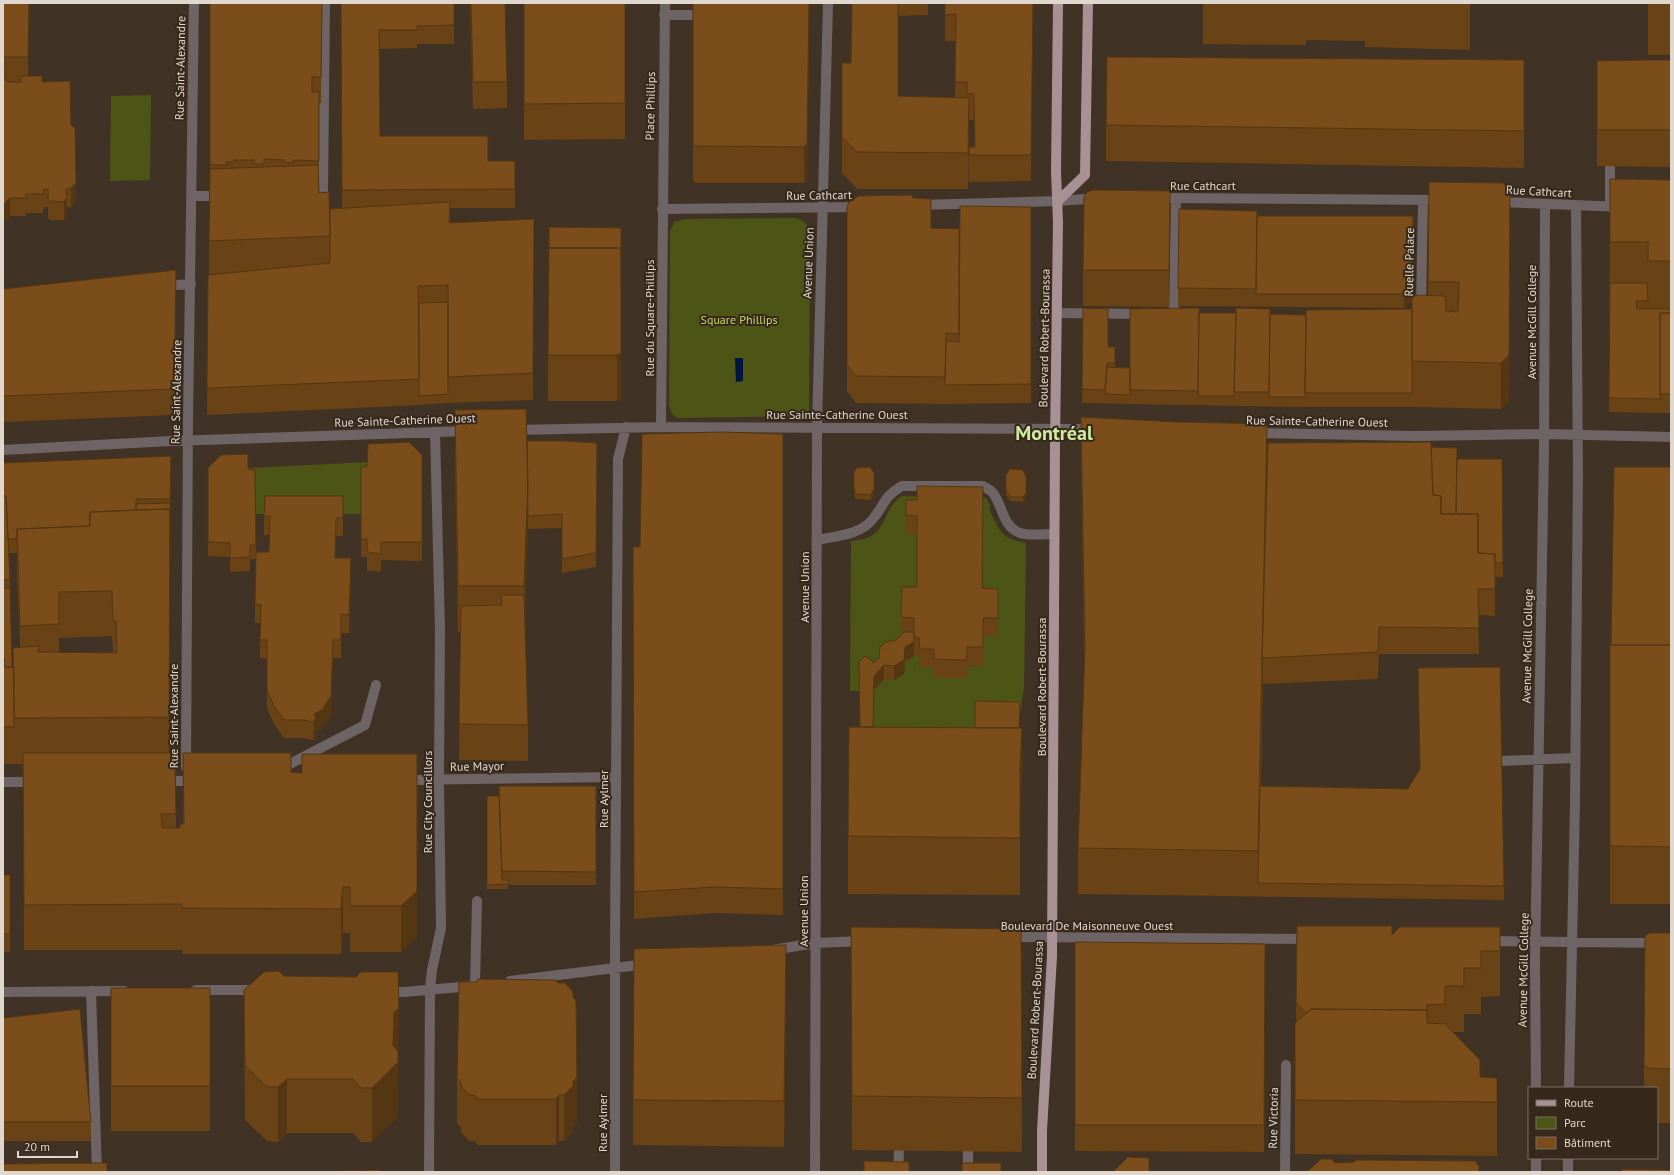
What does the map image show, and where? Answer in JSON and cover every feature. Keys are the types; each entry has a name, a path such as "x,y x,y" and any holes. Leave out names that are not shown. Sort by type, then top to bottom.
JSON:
{"main road":[{"name":"Boulevard Robert-Bourassa","path":"1042,1172 1042,1131 1052,936 1054,534 1058,201 1056,171 1058,3"},
{"path":"1058,201 1085,175 1088,3"}],"street":[{"name":"Rue Saint-Alexandre","path":"186,781 188,440 194,3"},
{"path":"292,193 323,192 325,3"},
{"name":"Place Phillips","path":"662,209 665,3"},
{"name":"Avenue Union","path":"816,1172 817,427 828,3"},
{"path":"664,15 714,15"},
{"path":"1610,166 1610,207"},
{"path":"191,196 230,196"},
{"path":"910,205 1058,201 1108,198"},
{"name":"Rue Cathcart","path":"1146,198 1454,201"},
{"path":"1174,314 1176,198"},
{"name":"Ruelle Palace","path":"1414,316 1421,316 1423,200"},
{"name":"Rue Cathcart","path":"1485,202 1631,207"},
{"name":"Avenue McGill College","path":"1536,1087 1536,942 1544,434 1545,205"},
{"path":"1569,1087 1578,434 1576,206"},
{"name":"Rue Cathcart","path":"662,209 870,207"},
{"name":"Rue du Square-Phillips","path":"661,427 662,209"},
{"path":"155,287 191,284"},
{"path":"1057,313 1150,314"},
{"name":"Rue Sainte-Catherine Ouest","path":"502,430 626,427 1101,429"},
{"name":"Rue Aylmer","path":"615,1172 618,459 626,427"},
{"name":"Rue Sainte-Catherine Ouest","path":"3,450 188,440 478,431"},
{"name":"Rue City Councillors","path":"429,1172 430,989 432,970 441,928 439,780 440,630 435,432"},
{"name":"Rue Sainte-Catherine Ouest","path":"1243,432 1415,436 1578,434 1671,437"},
{"path":"818,540 864,528 872,521 886,499 902,486 983,486 992,492 998,501 1004,518 1020,533 1054,534"},
{"path":"281,781 286,766 365,725 376,685"},
{"path":"1501,761 1574,758"},
{"name":"Rue Mayor","path":"393,780 616,777"},
{"path":"154,781 210,781"},
{"path":"3,782 43,782"},
{"path":"372,992 404,992 479,985 477,901"},
{"name":"Boulevard De Maisonneuve Ouest","path":"996,937 1052,936 1321,939"},
{"path":"764,951 816,943 873,940"},
{"path":"1475,941 1671,943"},
{"path":"498,983 655,963"},
{"path":"184,990 269,990"},
{"path":"91,991 97,1172"},
{"path":"3,992 137,991"},
{"name":"Rue Victoria","path":"1285,1172 1286,1065"},
{"path":"898,1172 899,1151"},
{"path":"968,1152 968,1172"},
{"path":"1536,1159 1536,1172"},
{"path":"1568,1159 1568,1172"}],"green space":[{"path":"151,95 150,180 110,181 111,96"},
{"name":"Square Phillips","path":"795,218 805,223 810,233 809,416 677,418 672,414 669,405 670,232 674,222 686,219"},
{"path":"368,462 367,485 361,486 361,514 256,514 255,484 248,483 248,468"},
{"path":"902,496 932,497 915,519 906,519 906,534 917,534 917,606 901,635 859,691 850,691 851,541 865,539 874,534 883,524 896,500"},
{"path":"967,497 986,498 990,506 989,509 1002,532 1011,539 1026,543 1024,687 1020,715 976,757 873,757 874,690 884,679 894,680 904,674 905,661 914,656 919,656 920,667 983,666 982,607"}],"water":[{"path":"735,358 743,358 743,381 736,382"}],"building":[{"path":"3,3 29,3 28,57 3,57"},
{"path":"210,3 322,3 321,77 312,77 312,92 319,92 319,161 293,160 293,163 284,162 284,160 264,159 264,164 254,164 254,160 234,160 234,162 226,162 227,165 210,165"},
{"path":"341,3 454,3 454,25 417,26 417,30 379,30 380,136 488,136 488,161 515,161 515,189 342,190"},
{"path":"471,3 505,3 507,82 473,82"},
{"path":"524,3 625,3 625,103 524,104"},
{"path":"693,3 809,3 807,144 804,147 695,146 693,144"},
{"path":"852,3 898,3 898,96 969,98 968,153 857,152 842,137 842,63 851,63"},
{"path":"945,3 1033,3 1031,155 969,155 969,147 975,147 974,94 967,94 967,82 955,82 956,14 945,15"},
{"path":"1107,57 1524,60 1524,131 1106,125"},
{"path":"1671,60 1671,130 1597,130 1597,61"},
{"path":"21,76 42,76 42,82 70,81 71,125 75,128 76,183 71,188 66,189 67,197 64,202 50,201 48,199 48,189 44,189 43,194 26,194 26,198 10,198 3,205 3,77 8,82 21,82"},
{"path":"318,165 319,193 329,192 330,236 209,241 210,169"},
{"path":"1610,179 1671,180 1671,261 1648,261 1648,242 1610,242"},
{"path":"1429,182 1503,183 1510,190 1509,355 1501,363 1412,361 1412,295 1445,296 1446,311 1458,312 1459,282 1428,282"},
{"path":"1093,190 1170,191 1169,270 1083,270 1084,197 1087,192"},
{"path":"912,195 913,198 931,199 931,228 959,229 959,334 946,333 945,377 856,376 847,365 847,207 849,202 859,196"},
{"path":"450,202 449,223 534,219 533,373 448,377 448,285 418,286 419,379 207,388 208,275 330,263 330,209"},
{"path":"960,206 1031,207 1031,384 945,385 946,341 959,342"},
{"path":"1179,209 1257,211 1256,289 1178,288"},
{"path":"1257,216 1413,216 1412,287 1404,294 1256,294"},
{"path":"549,227 621,228 621,248 549,248"},
{"path":"549,248 621,248 621,353 617,355 548,355"},
{"path":"176,270 174,389 3,396 3,289"},
{"path":"1610,283 1647,283 1648,301 1636,301 1637,309 1671,309 1671,313 1660,313 1660,399 1609,398"},
{"path":"448,302 448,394 419,396 419,303"},
{"path":"1083,308 1108,309 1108,347 1115,347 1115,363 1107,363 1105,390 1082,389"},
{"path":"1199,308 1198,391 1130,390 1130,309"},
{"path":"1236,308 1270,309 1269,392 1234,392"},
{"path":"1412,309 1412,393 1305,393 1306,310"},
{"path":"1199,313 1236,313 1234,396 1198,396"},
{"path":"1660,313 1671,313 1671,394 1660,394"},
{"path":"1270,314 1306,315 1305,397 1269,397"},
{"path":"1107,367 1130,368 1130,395 1105,394"},
{"path":"526,409 528,484 524,586 458,586 455,410"},
{"path":"1081,417 1178,422 1267,424 1258,851 1078,848 1085,648"},
{"path":"721,432 783,434 783,889 714,887 634,892 633,547 640,547 642,434"},
{"path":"527,441 597,443 596,553 562,559 562,514 528,516"},
{"path":"409,442 422,455 422,542 381,542 381,554 367,552 367,539 361,539 361,467 367,467 368,444"},
{"path":"1431,442 1433,495 1441,496 1441,514 1478,514 1478,553 1495,554 1495,589 1478,589 1479,628 1379,627 1378,652 1262,658 1268,443"},
{"path":"1431,447 1457,448 1456,514 1441,514 1441,496 1433,495"},
{"path":"248,454 248,469 255,470 256,545 250,545 250,557 230,558 230,543 208,542 208,468 221,455"},
{"path":"171,456 170,499 136,499 136,510 90,512 90,526 17,529 17,539 8,539 6,496 3,496 3,463"},
{"path":"1457,459 1502,459 1503,563 1495,563 1495,554 1478,553 1478,514 1456,514"},
{"path":"870,467 874,473 874,489 871,495 856,494 854,489 854,473 856,468"},
{"path":"1614,467 1671,467 1671,645 1611,645"},
{"path":"1010,469 1023,470 1026,477 1026,493 1023,497 1010,497 1006,490 1006,475"},
{"path":"917,486 983,487 982,588 998,589 998,618 983,618 983,647 967,647 967,660 934,659 934,649 920,649 919,638 914,637 914,618 901,617 902,587 917,587 917,516 906,515 906,500 917,500"},
{"path":"3,496 6,496 10,579 3,580"},
{"path":"265,496 343,496 343,518 336,518 335,558 351,558 349,615 341,614 341,640 333,640 331,696 322,710 314,714 316,719 313,722 304,720 284,720 274,706 267,690 267,640 260,640 261,605 255,604 256,552 269,552 270,516 264,516"},
{"path":"170,503 170,509 136,510 136,504"},
{"path":"170,509 169,717 14,718 13,648 39,646 38,652 117,653 116,621 113,621 112,591 59,592 59,624 20,626 17,529 90,526 90,512"},
{"path":"3,588 10,588 12,667 4,667"},
{"path":"501,595 524,595 528,725 459,724 461,606 502,605"},
{"path":"904,632 914,632 914,642 905,647 904,660 894,666 884,665 874,676 873,727 860,727 859,661 866,656 874,663 879,658 880,647 886,642 896,640"},
{"path":"1610,645 1671,645 1671,847 1610,846"},
{"path":"3,658 4,667 14,667 14,727 3,727"},
{"path":"1500,667 1504,886 1258,883 1260,786 1408,789 1420,769 1418,668"},
{"path":"975,701 1020,702 1019,728 975,728"},
{"path":"849,727 1022,728 1020,768 1020,838 848,836"},
{"path":"23,753 175,753 176,814 161,814 162,828 180,828 180,824 184,824 183,753 291,753 291,772 302,773 302,754 417,754 417,891 401,906 350,906 350,887 343,887 341,909 182,908 182,904 24,905"},
{"path":"499,786 596,786 596,872 502,871"},
{"path":"487,796 499,796 502,880 508,880 508,884 487,885"},
{"path":"3,875 10,875 10,934 3,934"},
{"path":"1297,926 1392,926 1392,935 1400,927 1500,927 1500,951 1481,951 1481,968 1464,968 1464,986 1445,986 1445,1004 1427,1005 1427,1010 1311,1009 1306,1013 1296,1002"},
{"path":"851,927 1021,929 1022,1098 852,1096"},
{"path":"1649,933 1671,933 1671,1069 1648,1068 1644,1064 1645,936"},
{"path":"1075,942 1265,944 1264,1125 1075,1125"},
{"path":"786,945 784,1101 633,1100 634,949"},
{"path":"279,971 284,976 356,977 361,972 398,972 399,1008 394,1012 393,1046 398,1051 398,1062 372,1088 361,1088 353,1079 287,1079 278,1087 267,1087 245,1065 244,990 264,972"},
{"path":"478,979 556,980 558,983 565,983 573,992 573,997 576,1001 577,1078 573,1081 573,1086 564,1095 559,1095 556,1099 478,1099 474,1095 469,1095 461,1086 461,1082 457,1078 459,982 476,982"},
{"path":"111,988 210,988 210,1086 111,1086"},
{"path":"80,1009 91,1122 3,1122 3,1018"},
{"path":"1311,1009 1427,1010 1427,1023 1445,1024 1480,1060 1480,1077 1497,1078 1497,1102 1295,1100 1295,1023"},
{"path":"1128,1157 1149,1158 1149,1172 1113,1172"},
{"path":"1321,1159 1331,1159 1335,1163 1354,1162 1357,1160 1475,1161 1479,1166 1479,1172 1307,1172"},
{"path":"864,1161 909,1162 909,1172 864,1172"},
{"path":"107,1163 107,1172 3,1172 3,1164"},
{"path":"962,1163 1001,1163 1001,1172 962,1172"},
{"path":"1622,1169 1671,1170 1671,1172 1622,1172"},
{"path":"379,1170 380,1172 337,1172 338,1171"}],"district":[{"name":"Montréal","path":"1054,433"}]}
